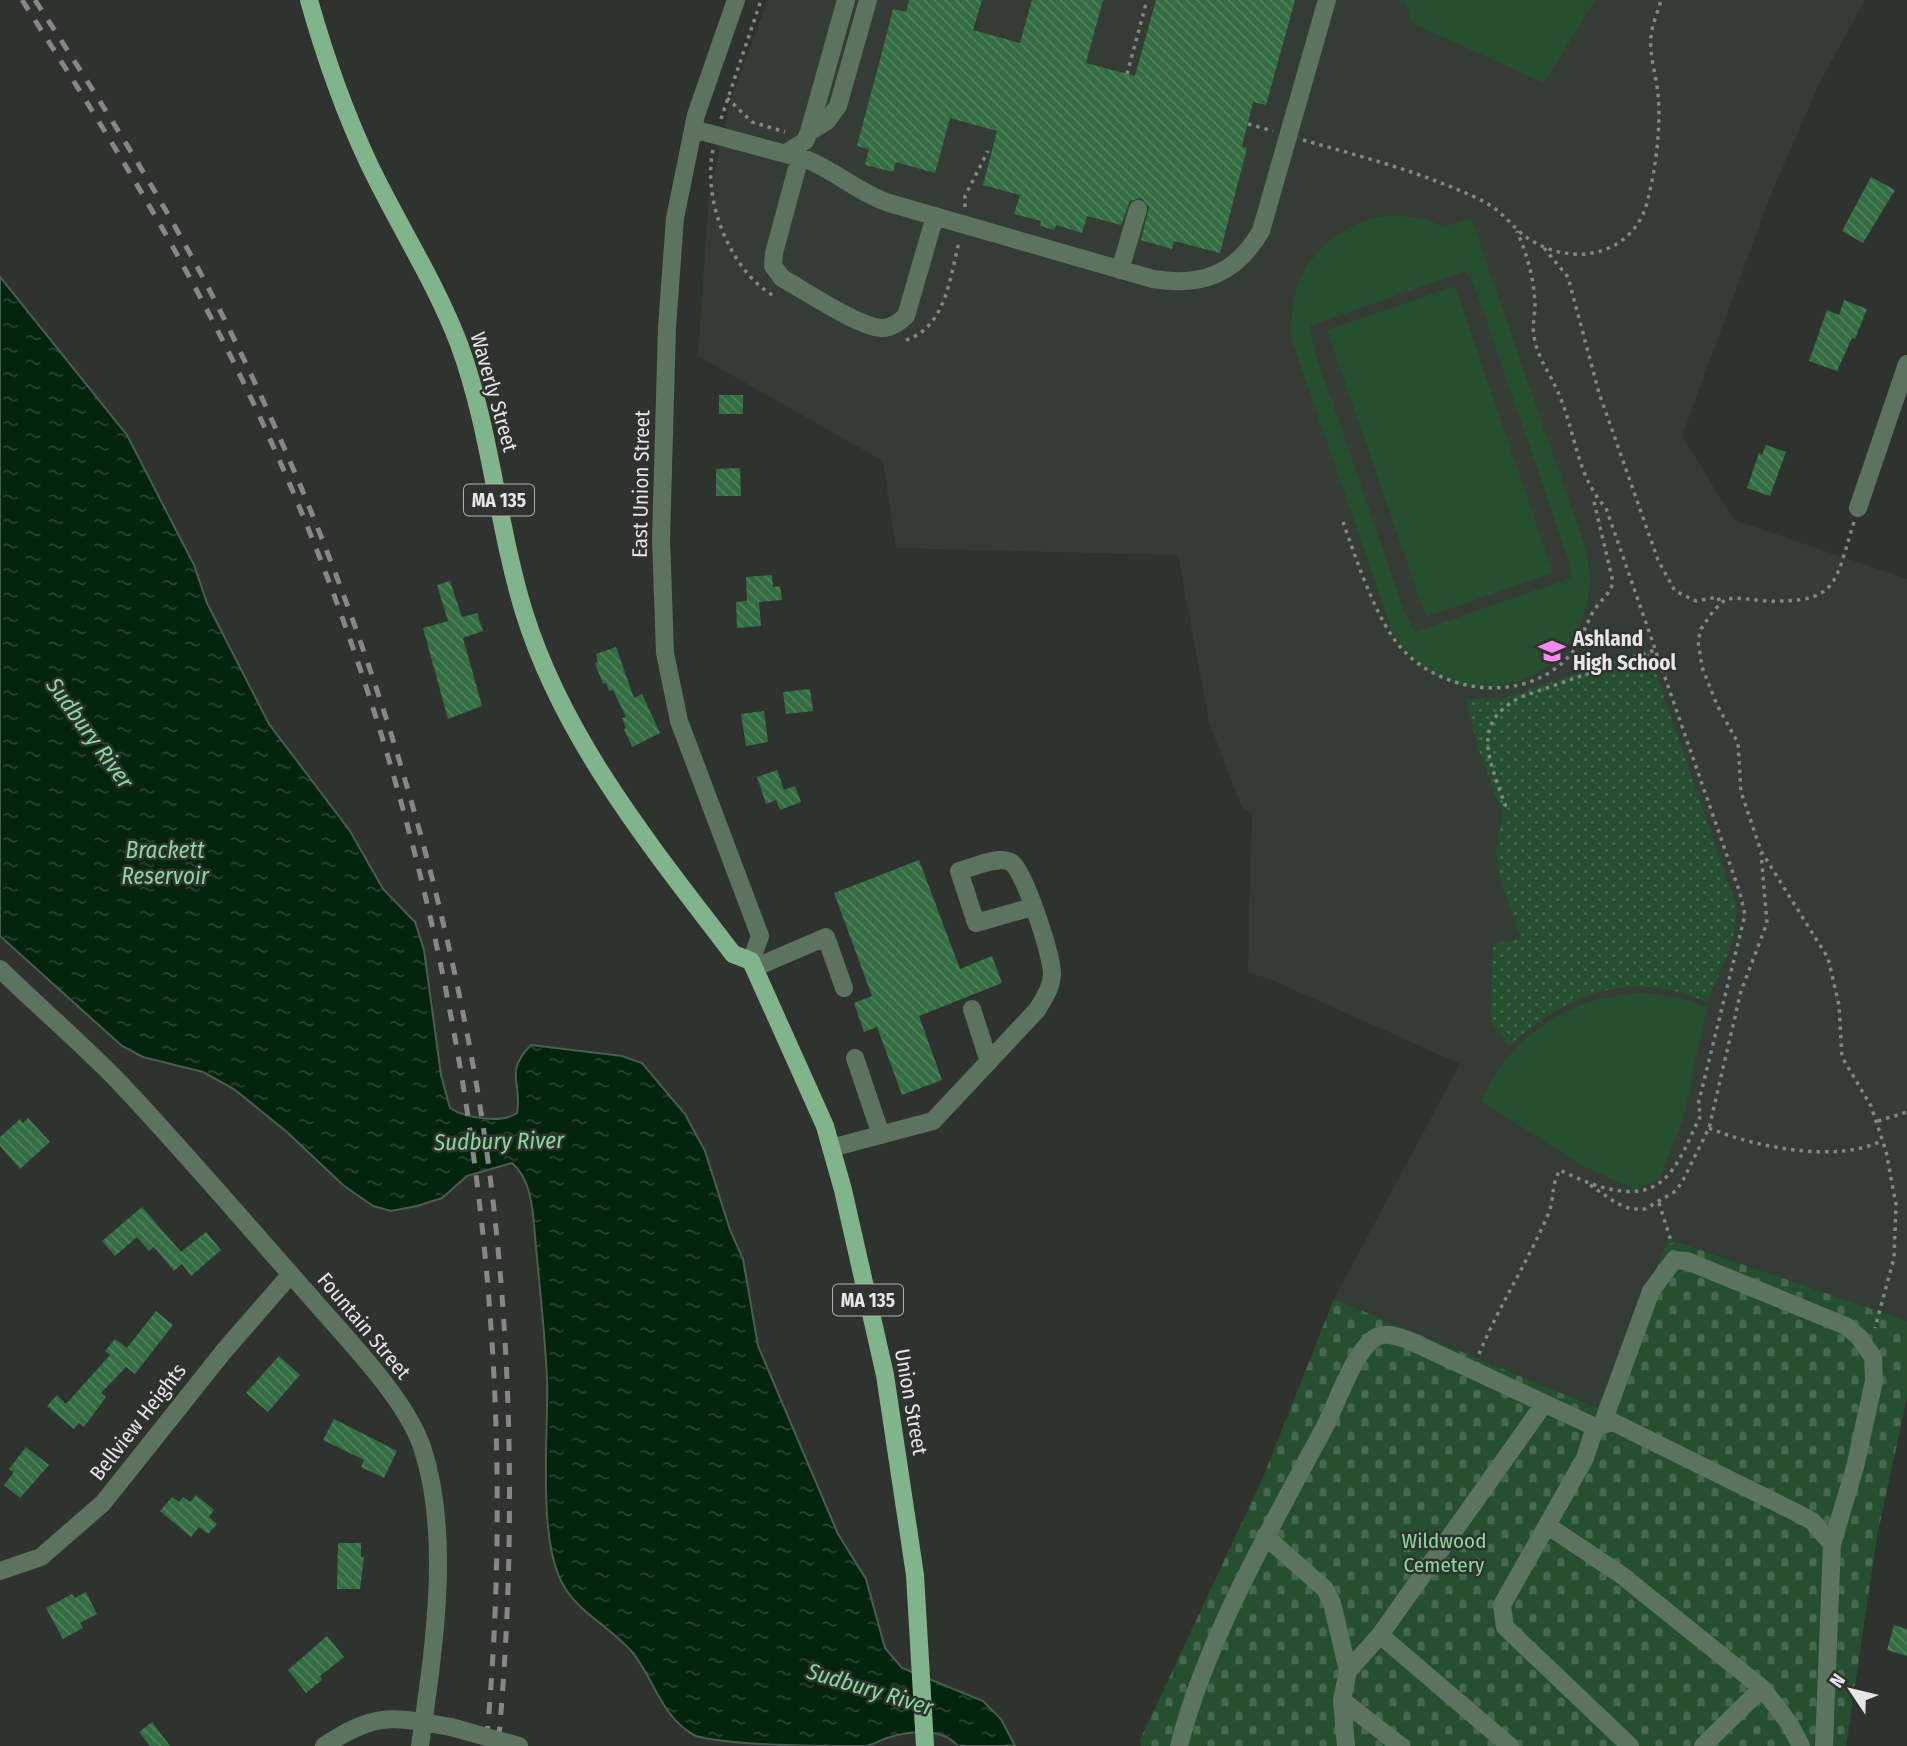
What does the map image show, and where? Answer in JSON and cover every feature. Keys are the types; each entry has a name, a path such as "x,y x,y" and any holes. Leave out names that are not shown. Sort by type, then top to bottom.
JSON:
{"main road":[{"name":"Waverly Street","path":"309,0 329,68 346,111 371,166 426,270 458,343 481,420 524,611 547,673 584,746 631,816 733,954 753,965"},
{"name":"Union Street","path":"753,965 825,1126 885,1375 915,1575 925,1746"}],"street":[{"name":"East Union Street","path":"736,0 693,129 675,218 668,316 661,539 665,653 679,721 760,936 753,965"},
{"path":"846,0 809,132 793,155 773,266 782,278 867,326 885,328 895,325 906,316 934,216"},
{"path":"809,132 827,121 838,106 868,0"},
{"path":"693,129 793,155 824,167 869,196 1120,270 1153,279 1181,282 1216,275 1239,262 1254,243 1267,217 1328,0"},
{"path":"1120,270 1138,209"},
{"path":"1858,508 1907,364"},
{"path":"831,1148 933,1121 1037,1010 1048,992 1052,962 1032,907"},
{"path":"753,965 825,937 844,988"},
{"name":"Fountain Street","path":"0,969 117,1081 290,1275 395,1399 415,1430 426,1460 434,1496 438,1552 419,1746"},
{"path":"972,1009 989,1062"},
{"path":"855,1058 881,1135"},
{"path":"1630,1746 1536,1659 1502,1621 1502,1605 1585,1458 1651,1291 1674,1260 1687,1261 1846,1326 1873,1357 1874,1381 1855,1467 1832,1544 1824,1746"},
{"name":"Bellview Heights","path":"0,1571 41,1557 103,1503 223,1351 290,1275"},
{"path":"1197,1746 1181,1739 1208,1664 1265,1536 1369,1342 1388,1334 1544,1405 1599,1426 1613,1422 1812,1521 1832,1544"},
{"path":"1348,1671 1380,1635 1544,1405"},
{"path":"1548,1526 1620,1574 1762,1688 1789,1723 1801,1746"},
{"path":"1265,1536 1325,1589 1332,1603 1348,1671 1342,1700 1346,1746"},
{"path":"1380,1635 1510,1746"},
{"path":"1703,1746 1762,1688"},
{"path":"1342,1700 1401,1746"},
{"path":"324,1746 359,1726 385,1717 451,1727 519,1746"}],"path":[{"path":"761,0 716,135 709,177 716,209 731,248 752,281 777,298"},
{"path":"1128,74 1147,0"},
{"path":"1542,246 1571,252 1601,251 1623,242 1639,225 1648,197 1657,149 1658,97 1650,39 1661,0"},
{"path":"1248,124 1450,186 1491,205 1517,231 1542,246 1568,277 1599,393 1658,560 1675,591 1696,601 1718,597 1721,605"},
{"path":"901,342 924,331 939,313 963,224 965,196 988,151"},
{"path":"1343,522 1383,621 1401,649 1439,678 1478,688 1501,687 1544,675 1571,654 1593,612 1610,593 1613,582 1593,495 1574,452 1570,427 1557,389 1544,370 1534,338 1534,281 1517,231"},
{"path":"1589,1184 1639,1191 1662,1181 1674,1166 1700,1115 1698,1105 1745,915 1740,893 1605,508 1593,495"},
{"path":"1858,508 1837,580 1822,596 1787,601 1737,597 1726,599 1713,611 1701,629 1699,654 1717,705 1738,743 1741,792 1761,851 1828,958 1839,1005 1842,1057 1878,1121 1883,1140 1896,1205 1894,1258 1869,1351"},
{"path":"1507,805 1505,806 1486,748 1491,723 1502,708 1521,697 1655,650"},
{"path":"1472,1371 1500,1305 1549,1214 1551,1190 1560,1170 1631,1209 1645,1209 1676,1191 1709,1128 1741,991 1767,923 1761,851"},
{"path":"1878,1121 1907,1112"},
{"path":"1709,1128 1762,1144 1815,1150 1870,1147 1883,1140"},
{"path":"1659,1203 1671,1236 1674,1260"}],"shaded area":[{"name":"Ashland High School","path":"768,0 1865,0 1818,86 1771,194 1682,436 1734,520 1907,579 1907,1321 1670,1239 1597,1408 1334,1299 1460,1064 1270,979 1248,973 1252,812 1242,808 1209,722 1178,555 896,548 883,461 698,356 709,197 730,102"}],"green space":[{"path":"1404,0 1595,0 1544,83 1412,23"},
{"path":"1393,215 1426,219 1443,227 1471,218 1586,550 1588,594 1577,630 1555,659 1526,678 1492,687 1456,683 1422,666 1393,633 1292,340 1295,294 1303,273 1315,255 1330,240 1348,228","holes":["1466,271 1477,293 1567,556 1571,578 1415,632 1404,611 1314,349 1310,326"]},
{"path":"1455,286 1553,573 1426,617 1327,330"},
{"path":"1648,650 1736,905 1734,930 1727,955 1707,1002 1679,992 1652,987 1601,991 1554,1012 1509,1046 1491,1021 1493,944 1521,939 1499,874 1496,851 1503,814 1479,750 1466,699 1505,698"},
{"path":"1648,993 1688,1000 1707,1008 1682,1122 1659,1179 1636,1190 1581,1165 1481,1101 1510,1055 1548,1021 1570,1009 1594,1001 1620,995"},
{"name":"Wildwood Cemetery","path":"1669,1239 1907,1321 1907,1398 1877,1536 1846,1746 1141,1746 1140,1740 1262,1480 1334,1299 1597,1408"}],"water":[{"name":"Brackett Reservoir","path":"0,277 127,435 194,565 207,603 269,724 350,831 383,889 415,922 424,950 441,1075 450,1108 465,1115 493,1119 517,1113 516,1071 518,1063 531,1045 622,1056 642,1063 685,1114 705,1151 730,1230 743,1259 758,1346 838,1534 866,1579 885,1648 902,1668 983,1701 1001,1719 1015,1746 958,1746 942,1735 923,1732 893,1736 864,1746 754,1744 696,1736 684,1729 667,1709 633,1653 572,1598 556,1568 547,1516 547,1379 534,1225 528,1190 519,1171 512,1163 467,1176 442,1198 417,1206 391,1211 373,1206 343,1185 287,1132 234,1089 203,1072 143,1057 122,1046 0,936"}],"building":[{"path":"909,0 982,0 973,30 1020,43 1032,0 1103,0 1086,63 1135,76 1156,0 1295,0 1266,105 1253,102 1242,147 1247,148 1220,253 1174,241 1172,249 1141,240 1149,207 1141,198 1130,201 1121,225 1087,216 1082,233 1056,225 1054,230 1040,226 1041,221 1014,214 1020,195 983,185 997,131 950,118 935,173 896,162 893,172 865,165 869,149 857,146 893,9 906,12"},
{"path":"1871,177 1895,190 1863,243 1842,231"},
{"path":"1844,300 1867,309 1855,339 1852,338 1837,371 1809,361 1827,310 1839,315"},
{"path":"719,395 743,395 743,414 719,414"},
{"path":"1766,445 1786,452 1770,496 1747,488 1759,453 1762,455"},
{"path":"740,468 741,496 716,496 716,469"},
{"path":"772,575 773,587 780,586 782,600 759,602 761,626 737,628 736,602 747,601 746,577"},
{"path":"450,581 462,617 477,613 483,631 463,638 482,706 448,719 423,628 448,621 437,585"},
{"path":"616,647 634,698 642,694 660,733 632,747 624,729 626,728 622,718 626,717 613,690 609,691 606,683 603,684 595,663 598,662 596,654"},
{"path":"810,689 813,711 786,714 783,692"},
{"path":"764,711 768,742 746,746 741,714"},
{"path":"777,770 784,790 795,786 801,802 780,810 776,800 766,804 757,777"},
{"path":"919,860 960,969 992,956 1002,983 919,1016 942,1080 902,1095 877,1027 864,1032 854,1003 872,996 834,893"},
{"path":"28,1118 50,1142 20,1169 0,1146 0,1137 20,1119 23,1123"},
{"path":"142,1207 181,1252 206,1232 221,1250 191,1276 182,1264 174,1271 154,1247 149,1251 137,1237 115,1256 102,1241"},
{"path":"156,1311 173,1325 135,1374 126,1367 101,1393 106,1397 84,1427 79,1423 74,1429 47,1406 57,1395 66,1404 110,1355 105,1351 115,1339 127,1348"},
{"path":"279,1356 300,1375 268,1412 246,1393"},
{"path":"334,1419 397,1451 384,1478 361,1467 364,1460 323,1440"},
{"path":"26,1447 49,1465 20,1498 4,1485 14,1472 9,1469"},
{"path":"196,1495 214,1510 209,1517 217,1524 208,1534 199,1527 191,1537 160,1511 172,1497 179,1502 183,1497 190,1502"},
{"path":"338,1543 361,1543 361,1557 364,1557 360,1589 337,1589"},
{"path":"86,1592 97,1614 80,1623 83,1628 63,1639 46,1608 72,1594 75,1598"},
{"path":"1894,1625 1907,1629 1907,1656 1887,1650"},
{"path":"327,1636 344,1657 320,1676 322,1680 306,1693 288,1670"},
{"path":"152,1722 170,1746 150,1746 139,1732"}],"railway":[{"path":"22,0 128,169 224,343 299,506 362,676 414,849 453,1026 480,1206 494,1386 497,1567 486,1746"},
{"path":"35,0 115,126 191,255 276,428 346,602 377,691 430,871 471,1054 485,1138 503,1311 508,1399 508,1575 498,1746"}],"place":[{"name":"Ashland High School","path":"1552,651"}],"water label":[{"name":"Sudbury River","path":"90,733"},
{"name":"Sudbury River","path":"499,1141"},
{"name":"Sudbury River","path":"870,1689"}]}
